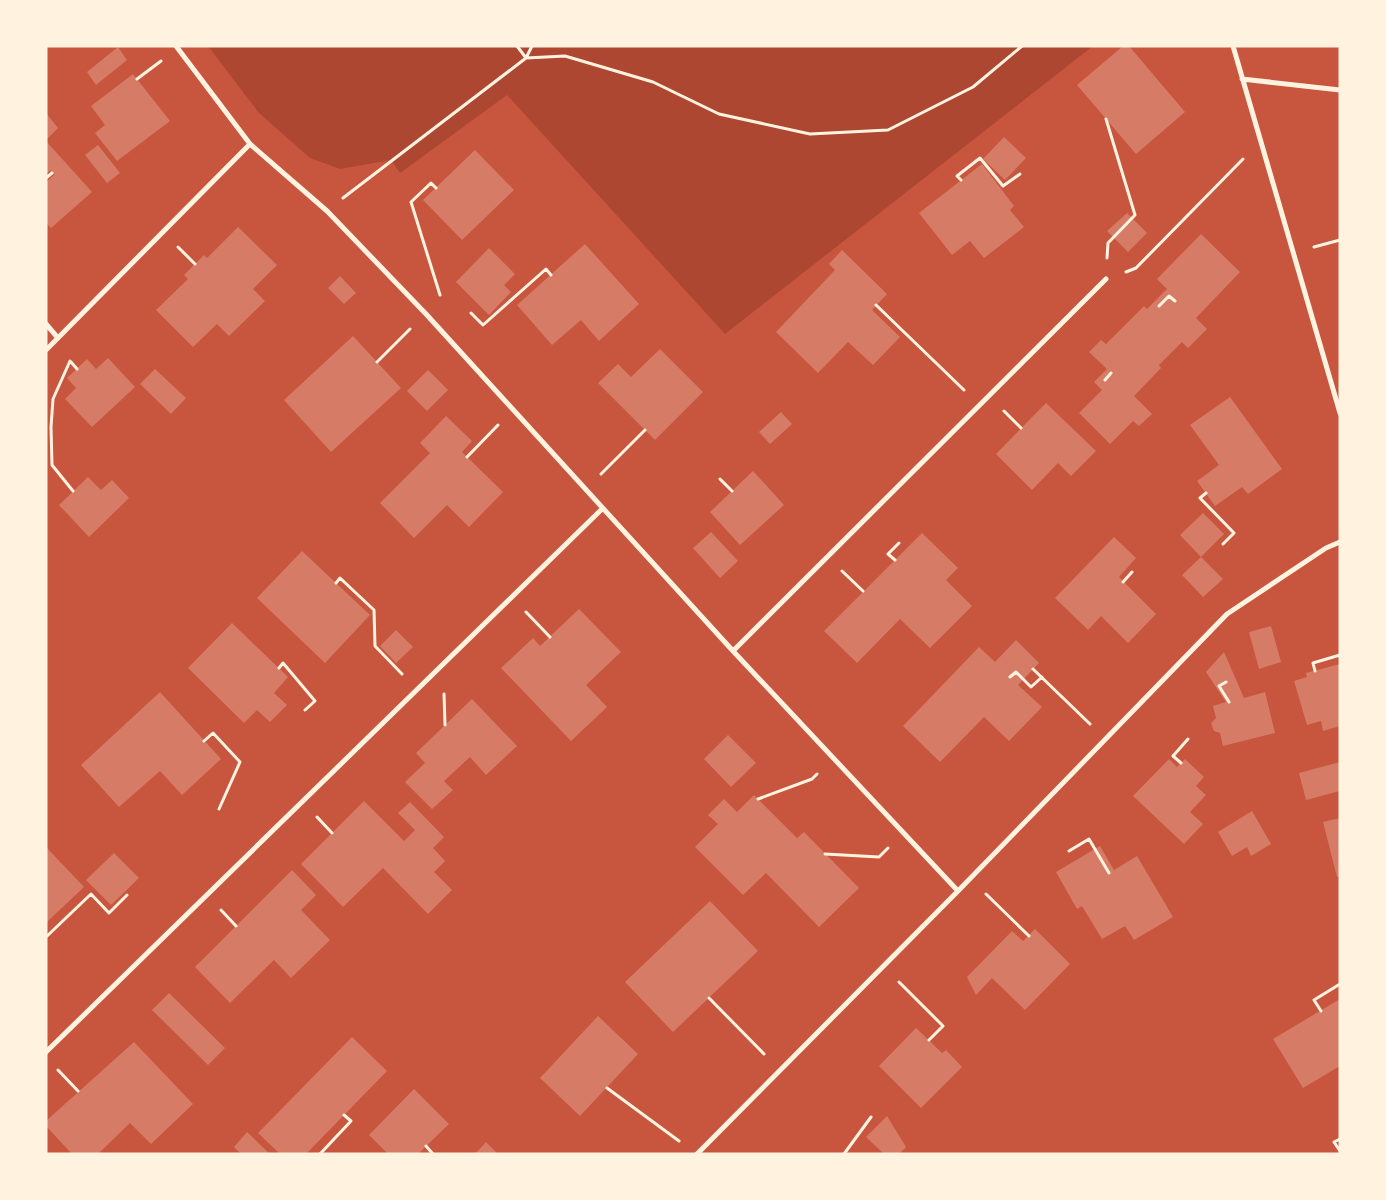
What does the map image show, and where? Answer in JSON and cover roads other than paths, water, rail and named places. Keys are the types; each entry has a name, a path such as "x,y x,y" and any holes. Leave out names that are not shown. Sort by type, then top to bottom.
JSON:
{"street":[{"path":"1232,46 1340,413"},
{"path":"176,47 250,144 326,210 426,314 733,652 958,891"},
{"path":"1242,79 1340,90"},
{"path":"46,350 250,144"},
{"path":"733,652 1106,279"},
{"path":"46,324 58,338"},
{"path":"46,1052 602,508"},
{"path":"697,1154 958,891 1227,614 1326,548 1340,542"}]}
